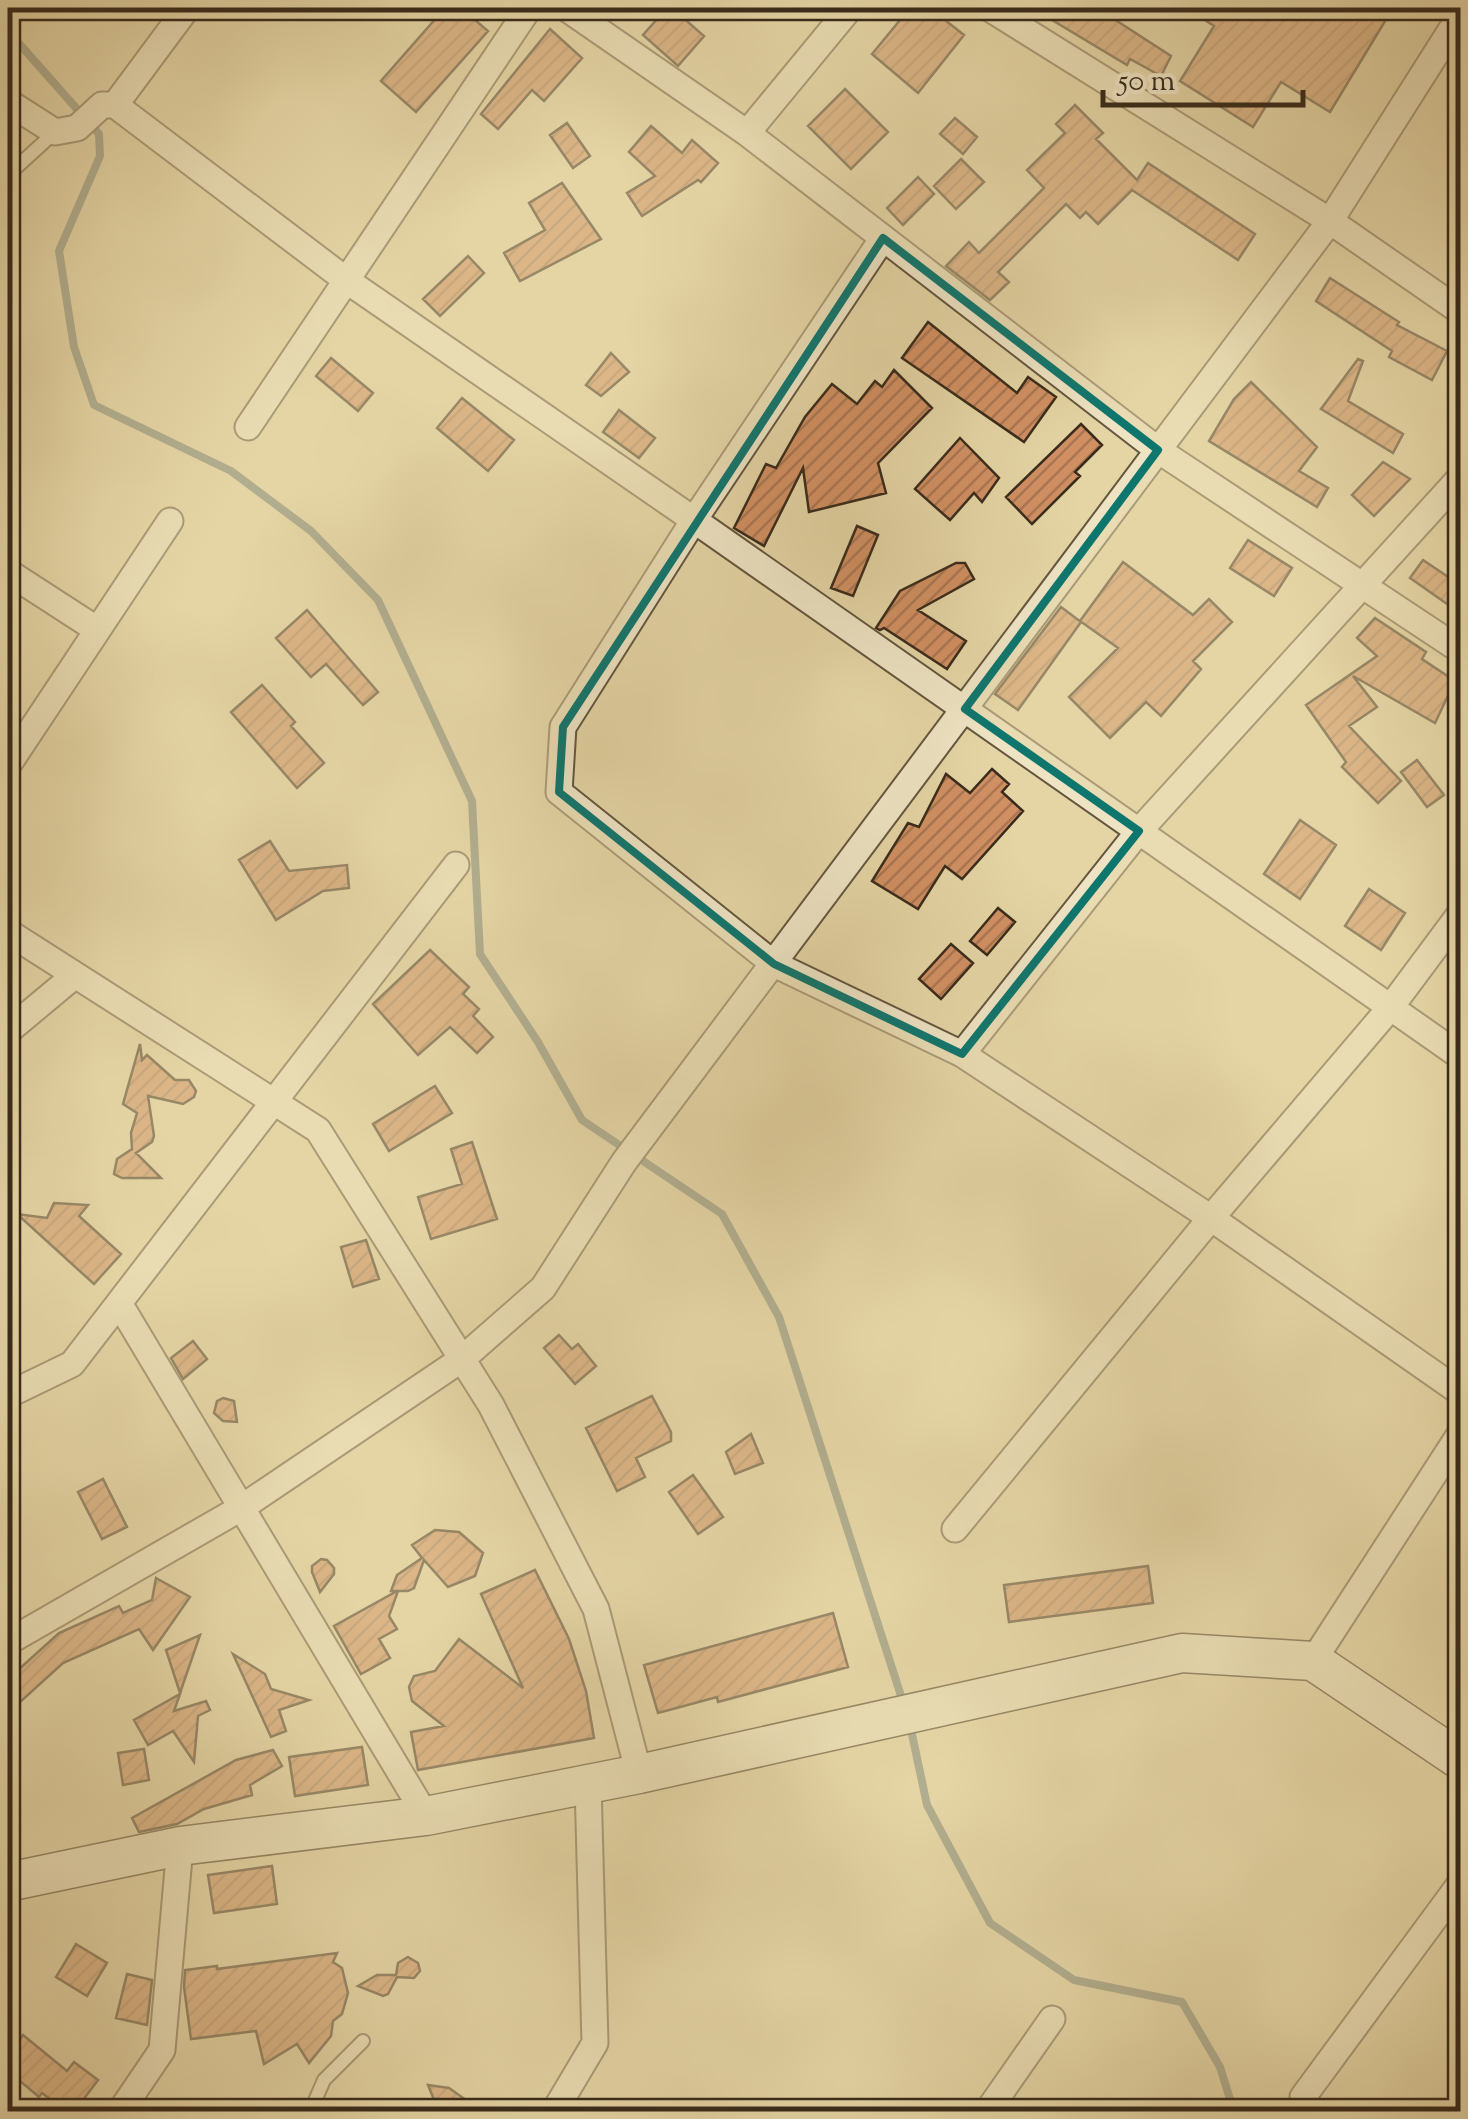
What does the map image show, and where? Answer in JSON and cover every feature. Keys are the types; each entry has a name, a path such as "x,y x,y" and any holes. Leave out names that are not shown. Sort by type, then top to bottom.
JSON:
{"street":[{"path":"8,102 66,130 108,105 186,8"},
{"path":"248,427 529,8"},
{"path":"566,8 747,133 1158,450 1460,650"},
{"path":"747,133 850,8"},
{"path":"989,8 1330,221 1460,312"},
{"path":"8,1642 241,1508 462,1359 543,1288 631,1153 1330,221 1453,17"},
{"path":"108,105 346,280 1460,1056"},
{"path":"883,238 694,520 563,727 560,792 774,964 962,1054 1211,1218 1460,1392"},
{"path":"962,1054 1139,831 1460,478"},
{"path":"8,765 170,521"},
{"path":"8,572 96,629"},
{"path":"8,1395 72,1364 456,865"},
{"path":"955,1528 1390,1008 1460,914"},
{"path":"8,932 318,1130 491,1404 596,1608 639,1774"},
{"path":"8,1031 74,976"},
{"path":"119,1304 426,1816"},
{"path":"1314,1661 1460,1434"},
{"path":"8,1882 180,1846 426,1816 639,1774 1182,1653 1314,1661 1460,1760"},
{"path":"554,2112 595,2043 588,1784"},
{"path":"120,2112 162,2050 180,1846"},
{"path":"1303,2097 1460,1884"},
{"path":"986,2112 1052,2019"}],"lane":[{"path":"8,175 66,130"},
{"path":"318,2112 314,2103 324,2080 363,2041"}],"highlighted area":[{"path":"883,238 1158,450 965,709 1139,831 962,1054 774,964 559,792 563,727"}],"building":[{"path":"445,8 461,8 488,31 416,112 381,81"},
{"path":"667,8 672,8 704,36 678,66 643,35"},
{"path":"910,8 924,19 931,9 964,35 918,93 872,54"},
{"path":"1032,8 1097,8 1171,56 1161,76 1130,59 1127,65"},
{"path":"1186,8 1393,8 1330,112 1281,82 1253,127 1180,81 1214,26"},
{"path":"550,29 582,58 544,101 532,90 498,129 481,114"},
{"path":"845,89 888,132 851,169 808,126"},
{"path":"1075,105 1103,133 1096,139 1137,180 1148,163 1255,234 1238,260 1132,190 1098,224 1086,212 1080,218 1066,204 998,272 1009,282 990,300 946,266 969,242 979,253 1044,188 1027,170 1065,133 1056,124"},
{"path":"955,118 977,137 963,154 940,134"},
{"path":"567,123 590,156 573,168 550,135"},
{"path":"651,126 682,153 692,140 718,163 701,182 698,180 642,216 627,193 655,176 629,152"},
{"path":"961,159 984,182 956,209 934,186"},
{"path":"918,177 934,194 903,225 887,208"},
{"path":"562,183 601,239 520,281 504,253 545,230 529,203"},
{"path":"468,256 484,273 440,316 423,299"},
{"path":"1330,278 1399,322 1397,325 1447,351 1432,380 1389,357 1392,351 1316,301"},
{"path":"928,322 1017,393 1028,377 1056,397 1024,442 902,358"},
{"path":"611,353 629,372 601,396 586,385"},
{"path":"331,358 373,393 358,411 316,376"},
{"path":"1358,359 1363,361 1348,401 1403,434 1393,453 1321,409"},
{"path":"894,370 932,408 878,463 886,493 809,512 803,468 764,546 734,528 766,464 776,468 805,417 832,384 857,404 875,381 882,387"},
{"path":"1251,382 1317,447 1299,471 1328,488 1317,507 1209,441 1234,399"},
{"path":"462,398 514,440 488,471 437,428"},
{"path":"619,410 655,438 639,458 603,432"},
{"path":"1081,424 1102,445 1075,472 1080,476 1032,524 1006,497"},
{"path":"960,438 999,478 982,502 974,493 950,520 915,489"},
{"path":"1383,462 1410,479 1374,516 1352,495"},
{"path":"857,526 878,535 853,596 831,588"},
{"path":"1248,540 1292,568 1274,596 1230,568"},
{"path":"1423,560 1460,585 1460,613 1410,578"},
{"path":"1123,562 1193,615 1209,599 1232,622 1193,661 1201,669 1161,716 1146,702 1110,738 1069,697 1118,648 1080,621"},
{"path":"956,563 965,563 974,579 918,610 966,641 947,669 884,628 876,628 900,591"},
{"path":"1061,607 1081,622 1018,710 995,694"},
{"path":"307,610 378,692 363,705 326,664 311,677 276,638"},
{"path":"1375,618 1426,652 1422,659 1455,681 1435,723 1353,676 1377,707 1349,726 1401,781 1378,803 1342,767 1346,762 1306,705 1377,656 1357,638"},
{"path":"262,685 324,763 297,788 231,712"},
{"path":"1417,760 1444,795 1427,807 1401,772"},
{"path":"992,769 1009,784 1002,792 1023,811 962,879 945,866 918,909 872,881 908,823 919,827 946,774 970,793"},
{"path":"1300,820 1336,845 1300,899 1264,874"},
{"path":"270,841 289,871 347,865 349,888 323,891 276,920 239,860"},
{"path":"1369,889 1405,913 1381,950 1345,926"},
{"path":"998,908 1015,922 987,955 970,941"},
{"path":"951,944 973,963 941,999 919,979"},
{"path":"430,950 469,987 463,994 479,1009 473,1016 493,1037 477,1053 450,1027 418,1055 373,1004"},
{"path":"140,1044 142,1060 147,1055 175,1080 189,1080 196,1091 183,1104 148,1096 154,1136 136,1153 161,1178 122,1178 114,1174 117,1159 132,1149 131,1133 137,1113 123,1104"},
{"path":"435,1086 452,1113 389,1151 373,1124"},
{"path":"472,1142 497,1219 431,1239 418,1197 462,1184 451,1149"},
{"path":"54,1203 88,1205 79,1216 121,1254 94,1284 17,1214 47,1218"},
{"path":"366,1240 379,1279 353,1287 341,1247"},
{"path":"559,1335 572,1349 578,1344 596,1366 575,1384 544,1348"},
{"path":"193,1341 207,1359 183,1379 171,1358"},
{"path":"652,1396 671,1432 671,1441 636,1458 645,1477 617,1491 586,1428"},
{"path":"217,1401 234,1401 237,1422 223,1421 214,1413"},
{"path":"751,1434 763,1463 735,1474 726,1452"},
{"path":"693,1475 723,1517 698,1534 669,1492"},
{"path":"103,1479 127,1527 102,1539 78,1492"},
{"path":"435,1530 459,1532 483,1553 475,1576 448,1587 424,1560 414,1588 398,1591 389,1616 397,1629 379,1639 390,1658 361,1674 334,1626 397,1591 391,1591 397,1575 422,1558 412,1545"},
{"path":"321,1559 334,1568 334,1574 320,1592 312,1566"},
{"path":"1148,1566 1153,1603 1009,1622 1004,1585"},
{"path":"535,1570 569,1639 586,1691 594,1738 418,1770 411,1732 444,1726 412,1701 409,1687 414,1676 435,1671 459,1639 523,1688 481,1594"},
{"path":"156,1578 190,1597 153,1650 139,1629 63,1663 8,1713 8,1679 59,1633 119,1606 123,1613 152,1600"},
{"path":"833,1613 848,1667 718,1702 717,1697 658,1713 644,1665"},
{"path":"200,1635 180,1693 166,1650"},
{"path":"233,1654 265,1674 271,1689 309,1700 279,1710 286,1731 271,1737"},
{"path":"180,1694 174,1711 206,1701 210,1710 198,1716 194,1762 173,1731 148,1745 134,1720"},
{"path":"362,1747 368,1785 295,1796 289,1757"},
{"path":"144,1749 149,1780 123,1785 118,1753"},
{"path":"273,1750 282,1766 250,1785 252,1795 204,1809 177,1824 139,1832 132,1818 236,1760"},
{"path":"272,1866 277,1904 214,1913 208,1875"},
{"path":"76,1944 107,1963 87,1996 56,1977"},
{"path":"337,1953 333,1962 342,1968 348,1993 342,2014 333,2021 331,2036 309,2063 297,2044 264,2064 256,2031 191,2039 185,1970"},
{"path":"408,1957 418,1963 420,1971 414,1978 397,1977 388,1994 383,1996 358,1986 377,1975 396,1975 398,1963"},
{"path":"127,1974 152,1980 147,2025 116,2018"},
{"path":"23,2035 67,2071 74,2062 98,2080 74,2112 67,2112 42,2093 39,2097 8,2071 8,2054"},
{"path":"428,2085 449,2088 483,2112 439,2112"}],"waterway":[{"path":"8,31 99,134 100,156 59,251 74,347 94,405 231,471 311,531 378,600 472,801 480,954 538,1042 582,1120 722,1214 779,1317 903,1702"},
{"path":"910,1725 927,1805 990,1923 1074,1980 1182,2002 1220,2067 1234,2112"}]}
